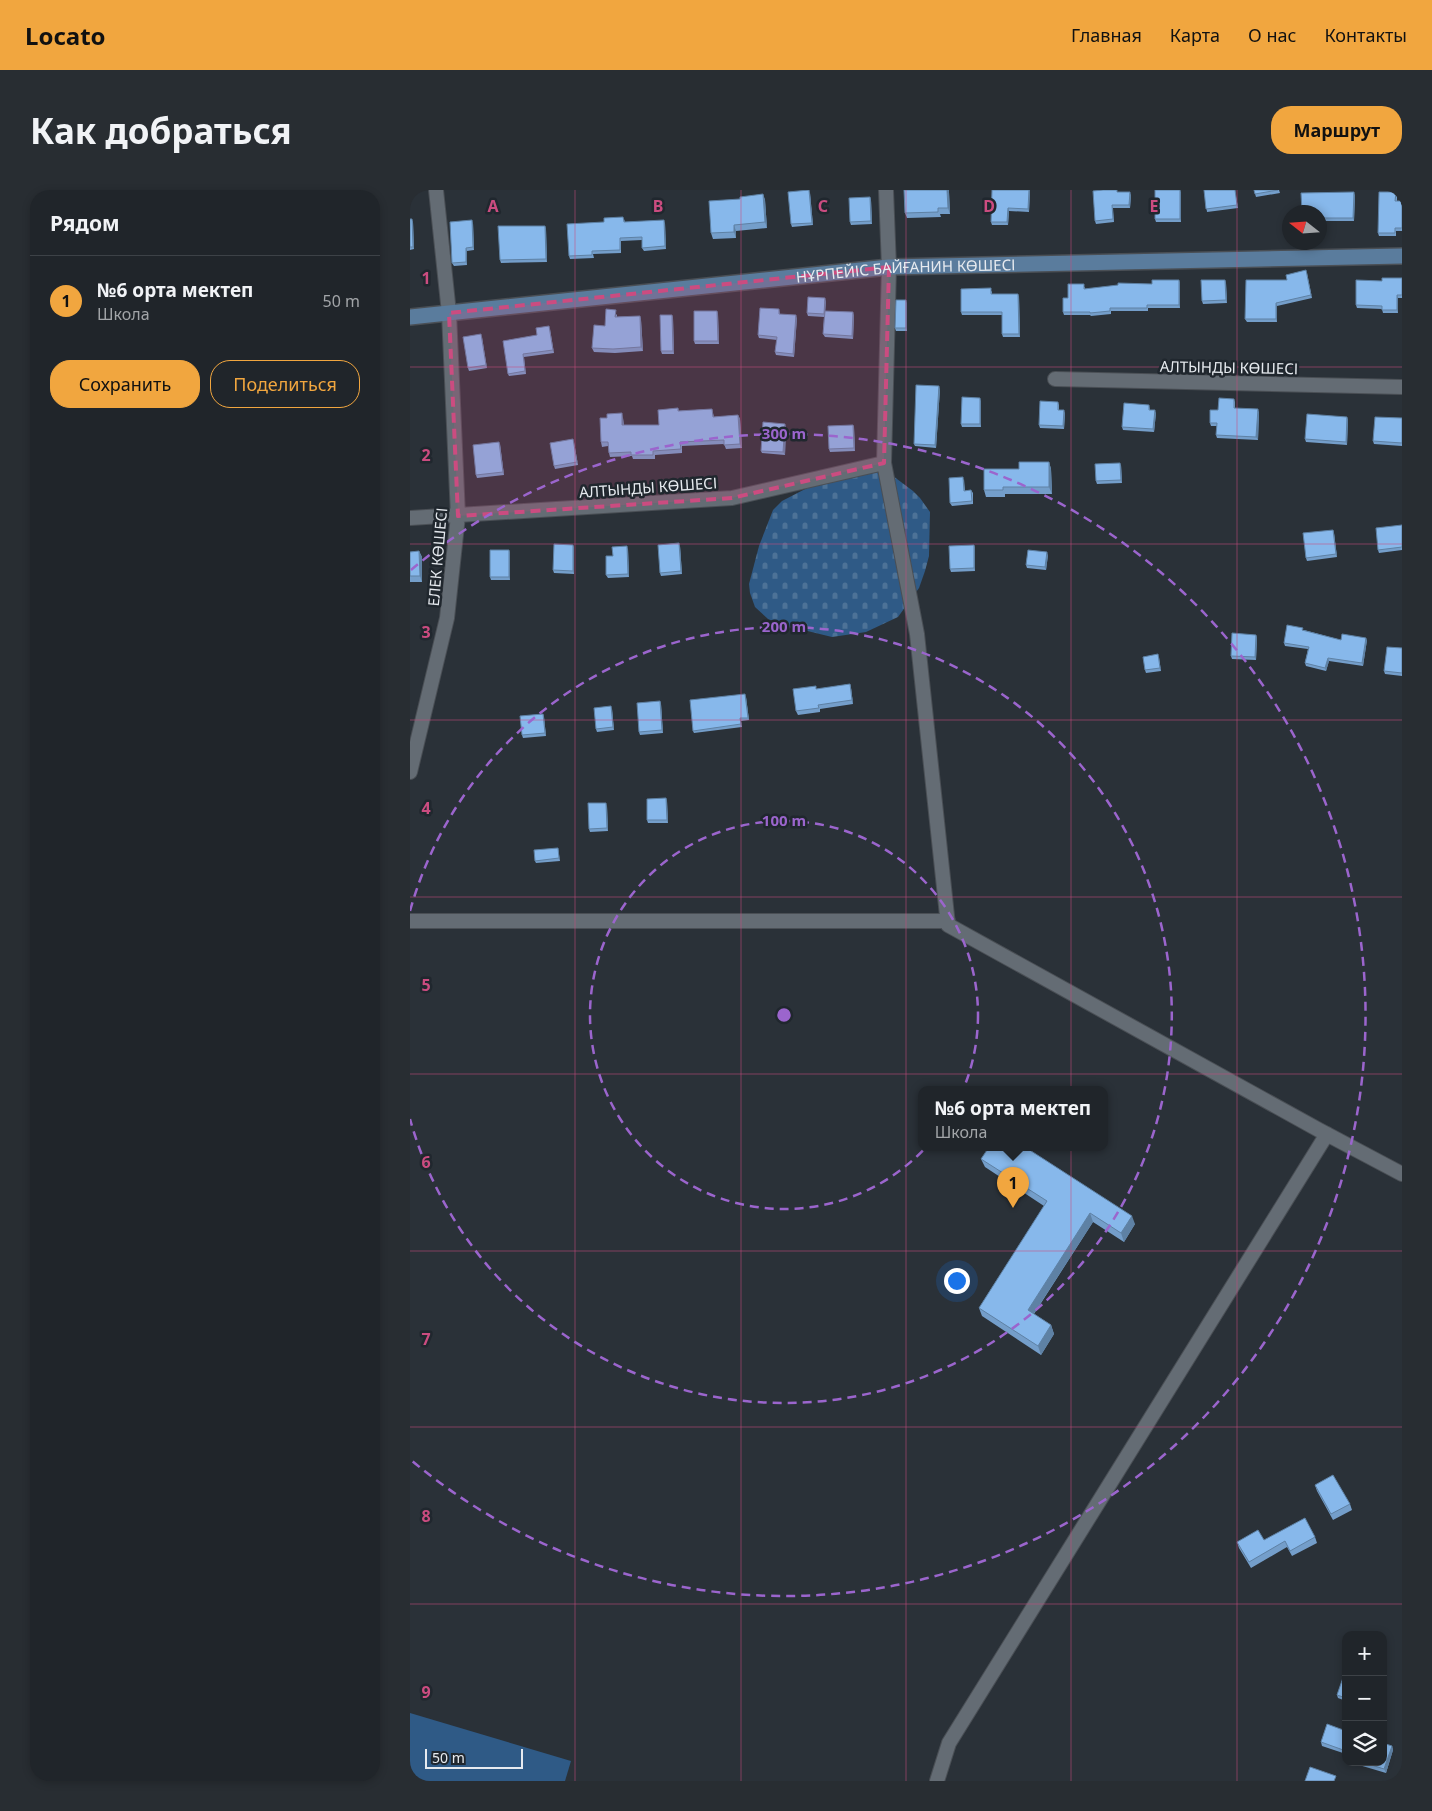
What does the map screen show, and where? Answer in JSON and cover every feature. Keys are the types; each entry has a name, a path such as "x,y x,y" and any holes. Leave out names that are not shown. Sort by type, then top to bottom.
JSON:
{"street":[{"name":"ЕЛЕК КӨШЕСІ","path":"410,772 448,618 458,516 449,313 436,190"},
{"path":"886,190 889,267 884,463 917,634 948,925 1402,1174"},
{"name":"НҰРПЕЙІС БАЙҒАНИН КӨШЕСІ","path":"410,317 889,267 1402,256"},
{"name":"АЛТЫНДЫ КӨШЕСІ","path":"1055,379 1402,387"},
{"name":"АЛТЫНДЫ КӨШЕСІ","path":"410,518 732,498 884,463"},
{"path":"410,921 948,921"},
{"path":"937,1781 949,1744 1327,1134"}],"highlighted area":[{"path":"889,267 884,463 732,498 458,516 449,313"}],"green space":[{"path":"878,470 893,476 913,491 930,512 929,556 925,571 919,588 898,617 866,632 832,637 783,625 768,619 755,607 749,584 759,546 773,510 782,501 811,486"},
{"path":"410,1713 571,1761 565,1781 410,1781"}],"building":[{"path":"809,190 812,223 791,224 788,192"},
{"path":"904,190 947,190 948,208 938,208 938,212 905,213"},
{"path":"992,190 1029,190 1028,209 1008,208 1007,222 991,222"},
{"path":"1155,190 1180,190 1180,219 1155,219"},
{"path":"1204,190 1235,190 1237,205 1206,209"},
{"path":"1254,190 1278,190 1255,194"},
{"path":"1093,191 1130,192 1129,205 1112,205 1113,219 1095,221"},
{"path":"1354,192 1353,218 1327,218 1327,205 1302,205 1301,193"},
{"path":"1379,192 1396,192 1395,201 1402,201 1402,228 1395,228 1395,233 1378,233"},
{"path":"763,194 765,222 734,225 734,232 711,233 709,201 740,199 740,197"},
{"path":"870,197 871,221 850,222 849,198"},
{"path":"623,217 624,222 664,220 665,246 642,248 642,237 620,238 620,250 592,251 592,255 569,256 567,224 604,222 604,218"},
{"path":"410,219 412,219 413,247 410,247"},
{"path":"472,220 473,247 466,248 466,262 452,263 450,222"},
{"path":"498,226 545,226 546,259 500,260"},
{"path":"1306,270 1311,295 1276,303 1276,319 1245,319 1246,280 1287,280 1286,275"},
{"path":"1382,278 1402,278 1402,295 1397,295 1397,310 1382,310 1382,306 1356,305 1356,280 1382,281"},
{"path":"1152,280 1179,280 1179,305 1147,305 1147,308 1110,308 1110,311 1090,313 1063,312 1063,298 1068,298 1068,284 1084,284 1084,289 1118,285 1118,283 1152,284"},
{"path":"1201,280 1225,280 1226,300 1202,301"},
{"path":"991,288 991,294 1018,294 1019,334 1002,334 1002,312 961,312 961,289"},
{"path":"808,297 825,298 824,314 807,313"},
{"path":"896,300 906,300 906,328 895,328"},
{"path":"760,308 779,309 779,314 796,315 793,354 775,352 777,337 758,335"},
{"path":"606,309 616,310 615,317 640,316 641,347 592,348 594,325 605,326"},
{"path":"694,311 717,311 718,341 694,341"},
{"path":"825,311 853,312 852,336 823,334"},
{"path":"660,315 672,315 673,351 661,351"},
{"path":"549,326 553,350 523,354 525,371 508,374 503,341 537,335 536,328"},
{"path":"481,334 486,365 468,368 463,337"},
{"path":"916,385 939,386 935,445 914,444"},
{"path":"962,397 980,398 980,424 961,424"},
{"path":"1219,398 1234,399 1234,408 1258,409 1256,437 1216,435 1217,423 1210,423 1210,410 1218,410"},
{"path":"1040,401 1058,402 1058,410 1064,410 1063,426 1039,425"},
{"path":"1124,403 1149,405 1149,410 1155,410 1153,429 1122,427"},
{"path":"678,408 678,411 712,409 713,417 738,415 740,444 724,445 724,440 680,442 681,449 653,451 653,455 631,455 631,452 609,453 608,442 601,442 600,418 607,418 607,414 622,413 622,425 659,425 658,410"},
{"path":"1307,414 1347,417 1346,442 1305,439"},
{"path":"1375,417 1402,418 1402,443 1373,441"},
{"path":"763,422 785,424 783,452 761,451"},
{"path":"853,425 854,448 829,449 828,426"},
{"path":"573,439 577,462 554,466 550,443"},
{"path":"499,442 503,472 476,475 473,445"},
{"path":"1019,462 1049,462 1049,487 1003,487 1003,490 984,490 984,469 1019,469"},
{"path":"1120,463 1121,480 1096,481 1095,464"},
{"path":"963,477 964,491 971,490 972,501 950,503 949,478"},
{"path":"1402,525 1402,547 1378,550 1376,528"},
{"path":"1333,530 1336,554 1306,558 1303,533"},
{"path":"679,543 681,571 660,573 658,545"},
{"path":"554,544 573,545 573,571 553,570"},
{"path":"974,545 974,568 950,569 949,546"},
{"path":"627,546 628,574 606,575 606,556 613,556 612,547"},
{"path":"490,550 509,550 509,577 490,577"},
{"path":"1028,550 1047,552 1045,567 1026,565"},
{"path":"419,551 420,576 410,576 410,552"},
{"path":"1287,625 1341,640 1342,634 1366,638 1362,663 1328,658 1325,668 1305,663 1309,647 1284,643"},
{"path":"1232,633 1256,635 1255,657 1231,656"},
{"path":"1387,647 1402,648 1402,673 1384,671"},
{"path":"1158,654 1160,668 1145,670 1143,657"},
{"path":"850,684 852,700 818,705 819,708 796,711 793,689 816,686 816,689"},
{"path":"745,694 748,718 740,718 741,724 693,731 690,700"},
{"path":"660,701 662,730 639,732 637,703"},
{"path":"611,706 613,727 596,729 594,708"},
{"path":"543,714 545,733 522,735 520,716"},
{"path":"666,798 667,820 647,820 647,799"},
{"path":"588,803 606,803 607,828 589,829"},
{"path":"558,848 559,858 535,861 534,850"},
{"path":"986,1151 1031,1151 1132,1216 1121,1233 1090,1213 1028,1310 1051,1325 1038,1346 979,1308 1047,1201 981,1159"},
{"path":"1333,1475 1350,1504 1331,1514 1315,1485"},
{"path":"1305,1518 1315,1537 1290,1551 1285,1541 1249,1562 1237,1542 1258,1530 1264,1540"},
{"path":"1342,1681 1342,1697 1337,1695"},
{"path":"1327,1724 1342,1730 1342,1750 1321,1742"},
{"path":"1387,1744 1392,1746 1387,1760"},
{"path":"1375,1766 1385,1766 1384,1769"},
{"path":"1310,1767 1336,1776 1334,1781 1305,1781"}],"place":[{"name":"№6 орта мектеп","path":"1013,1208"}]}
